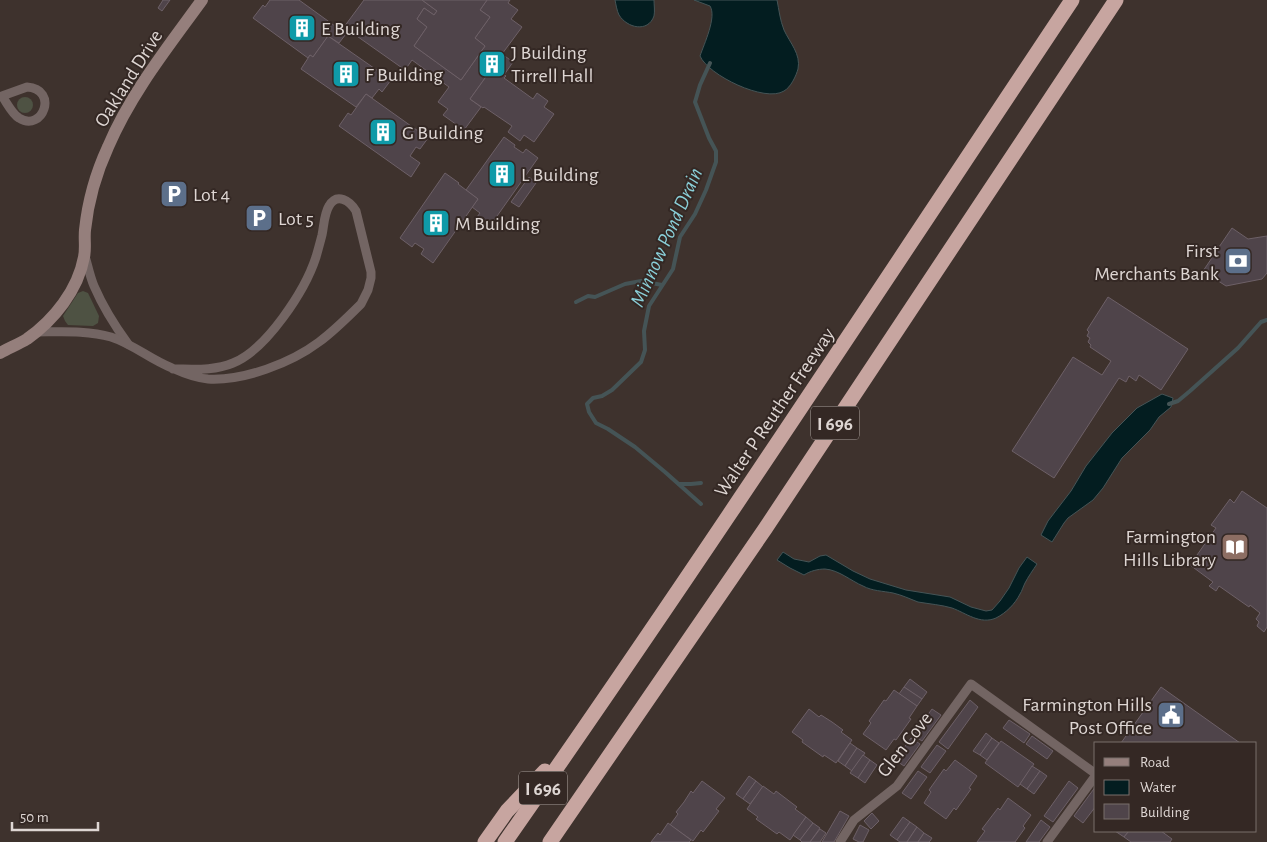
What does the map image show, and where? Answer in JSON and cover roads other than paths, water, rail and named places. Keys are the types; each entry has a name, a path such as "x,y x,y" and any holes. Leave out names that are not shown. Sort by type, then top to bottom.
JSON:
{"highway":[{"name":"Walter P Reuther Freeway","path":"505,842 721,528 1072,0"},
{"name":"I 696","path":"550,842 765,529 1116,0"},
{"path":"485,842 507,812 581,734"},
{"path":"559,842 621,740"}],"street":[{"name":"Oakland Drive","path":"0,353 35,332 58,311 65,301 78,276 85,256 85,230 91,192 107,147 123,116 150,72 202,0"},
{"path":"27,87 32,88 42,94 44,110 38,118 27,121 21,120 1,96 27,87"},
{"path":"35,332 95,334 112,338 173,369 207,379 219,379 260,371 293,358 320,341 354,311 366,296 371,272 356,211 352,204 339,199 334,200 331,204 326,215 315,258 298,295 268,336 254,349 234,363 223,366 173,369"},
{"path":"85,256 94,285 113,323 130,346"},
{"name":"Glen Cove","path":"840,842 854,820 897,786 971,684 1094,773"},
{"path":"1048,842 1094,777"}],"water":[{"path":"615,0 654,0 654,16 647,25 642,27 632,26 619,15"},
{"path":"694,0 777,0 786,35 794,49 799,64 789,87 775,94 751,90 725,79 705,63 700,56 709,31 712,11 710,6"},
{"path":"1162,394 1173,398 1171,407 1159,417 1150,430 1122,458 1093,500 1068,518 1052,542 1041,535 1048,521 1071,491 1086,466 1112,433 1137,408"},
{"path":"783,552 794,559 809,562 826,555 870,579 906,590 950,597 971,607 986,611 992,610 1000,601 1027,557 1037,564 1018,598 1010,608 996,618 984,620 973,618 952,608 918,602 896,594 870,589 830,570 817,570 804,575 777,560"}],"waterway":[{"name":"Minnow Pond Drain","path":"701,504 635,447 596,423 589,412 587,404 593,398 602,396 612,390 641,362 645,350 644,331 649,306 673,269 680,237 695,214 706,190 716,162 716,151 695,102 710,63"},
{"path":"576,302 588,296 595,297 625,284 641,281 662,285"},
{"name":"Minnow Pond Drain","path":"1169,404 1178,401 1190,391 1238,348 1261,322 1267,320"},
{"path":"679,484 701,483"}],"place":[{"name":"E Building","path":"302,28"},
{"name":"J Building Tirrell Hall","path":"492,64"},
{"name":"F Building","path":"346,74"},
{"name":"G Building","path":"383,132"},
{"name":"L Building","path":"502,174"},
{"name":"Lot 4","path":"174,194"},
{"name":"Lot 5","path":"259,218"},
{"name":"M Building","path":"436,223"},
{"name":"First Merchants Bank","path":"1238,261"},
{"name":"Farmington Hills Library","path":"1235,547"},
{"name":"Farmington Hills Post Office","path":"1171,715"}]}
